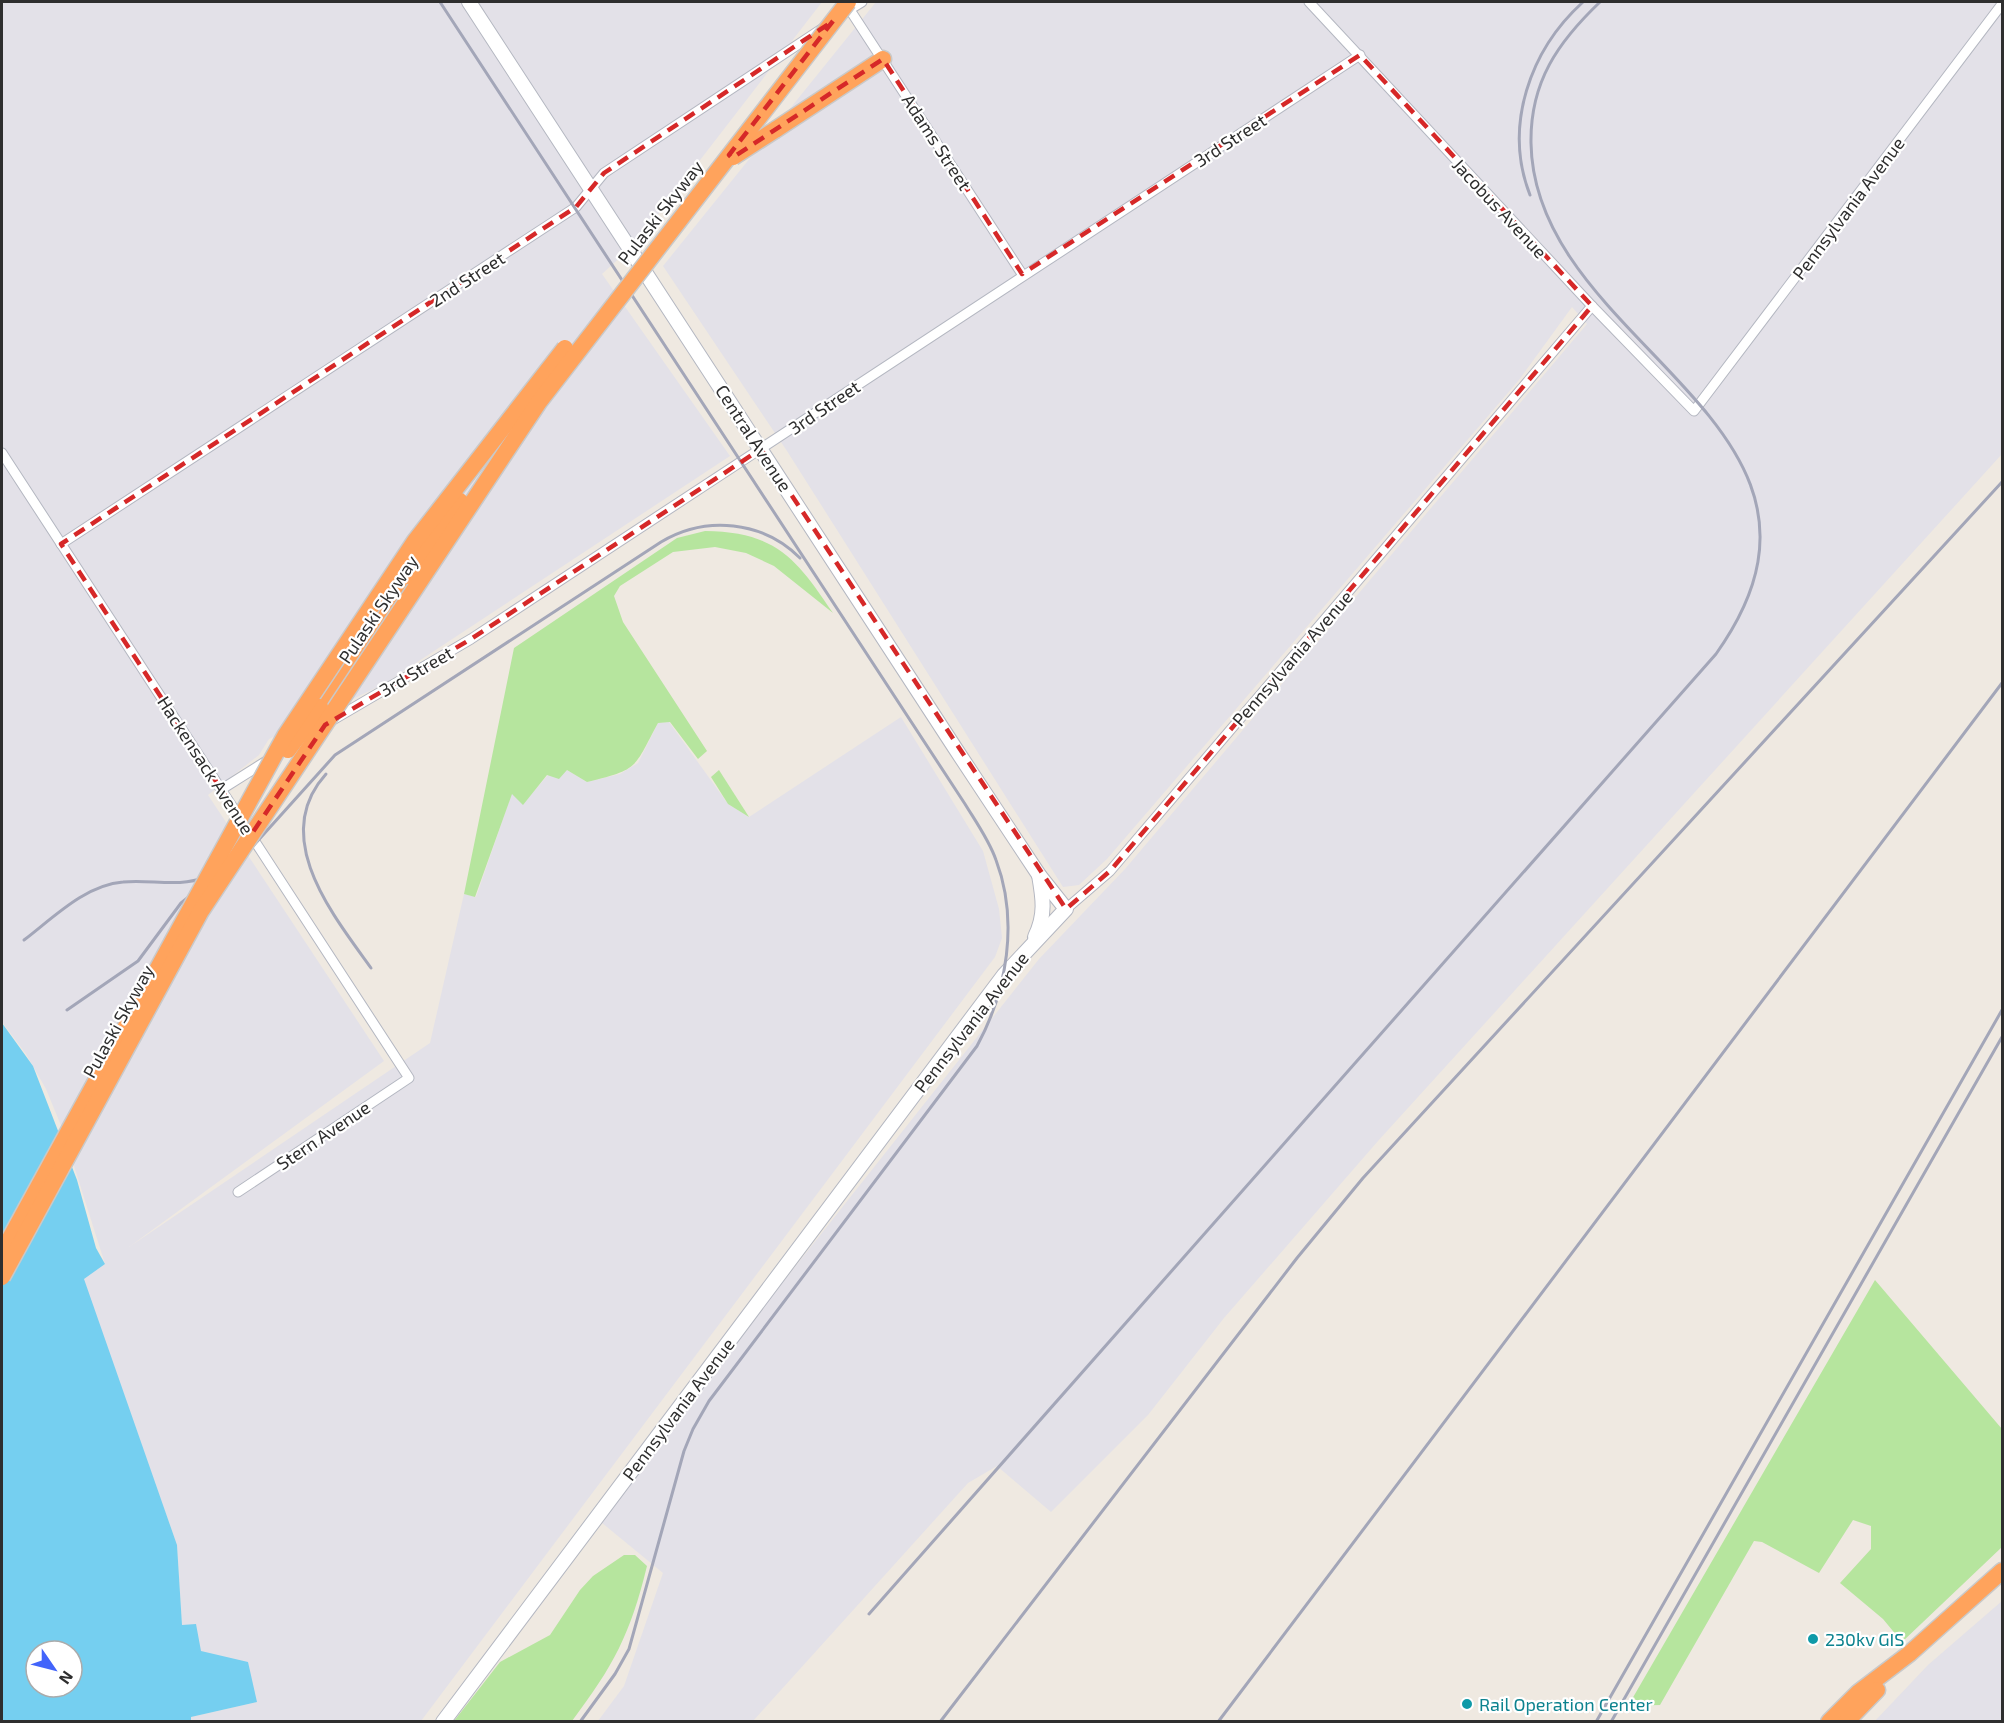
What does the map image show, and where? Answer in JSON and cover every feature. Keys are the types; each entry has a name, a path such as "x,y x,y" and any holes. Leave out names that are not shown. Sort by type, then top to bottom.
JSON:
{"highway":[{"name":"Pulaski Skyway","path":"2,1277 201,911 242,849 539,402 844,4"},
{"name":"Pulaski Skyway","path":"2,1253 218,855 304,706 416,541 844,4"},
{"path":"218,855 276,767 505,439 685,202 716,170 883,59"},
{"path":"242,849 266,797 320,706"},
{"path":"1829,1722 1859,1692 1909,1654 2002,1571"},
{"path":"1848,1722 1909,1654"}],"main road":[{"name":"Central Avenue","path":"469,2 1039,875 1066,909"},
{"name":"Central Avenue","path":"1031,944 1043,913 1039,875"},
{"name":"Pennsylvania Avenue","path":"443,1722 1004,975 1066,909"}],"street":[{"name":"2nd Street","path":"61,544 576,207 604,173 844,4 862,2"},
{"name":"Jacobus Avenue","path":"1309,2 1592,306 1694,411"},
{"name":"Adams Street","path":"844,4 883,59 1022,274"},
{"name":"Pennsylvania Avenue","path":"1694,411 2002,4"},
{"name":"3rd Street","path":"222,789 330,721 471,639 1022,274 1360,55"},
{"name":"Pennsylvania Avenue","path":"1066,909 1110,871 1592,306"},
{"name":"Hackensack Avenue","path":"2,453 409,1078"},
{"name":"Stern Avenue","path":"238,1192 409,1078"}],"highlighted area":[{"path":"833,21 729,155 732,158 883,59 1022,274 1360,55 1592,306 1110,871 1066,909 761,449 471,639 325,725 251,835 61,544 576,207 604,173"}],"shaded area":[{"path":"2,2 822,2 636,243 602,274 730,456 384,684 269,739 259,755 208,795 384,1061 129,1247 430,1043 464,894 476,897 512,793 523,804 548,775 567,770 587,782 620,774 638,763 658,723 669,722 728,804 749,817 901,717 983,851 999,909 1002,938 995,957 421,1721 191,1721 191,1717 257,1702 201,1651 182,1626 177,1545 83,1279 105,1264 62,1128 46,1089 26,1054 2,1022"},
{"path":"876,2 2002,2 2002,454 1378,1141 1224,1318 1148,1415 1051,1512 997,1466 968,1483 753,1721 598,1721 624,1686 663,1573 596,1518 1039,959 1125,869 1587,324 1572,307 1519,380 1107,859 1079,885 1063,887 787,451 663,266"},
{"path":"2002,1601 2002,1721 1875,1721 1928,1665"}],"green space":[{"path":"705,531 750,536 782,552 807,577 833,613 774,566 746,553 715,547 673,552 620,586 614,596 623,622 707,751 698,759 670,722 658,723 639,758 626,770 587,782 567,770 559,779 547,775 523,805 512,794 475,897 464,894 514,648 677,538"},
{"path":"719,770 749,817 728,804 711,777"},
{"path":"1875,1280 2002,1429 2002,1547 1902,1642 1883,1619 1840,1583 1871,1549 1871,1526 1853,1520 1819,1573 1762,1542 1754,1541 1660,1705 1628,1706"},
{"path":"624,1555 635,1555 647,1566 641,1590 627,1631 610,1666 572,1721 454,1721 500,1662 550,1635 580,1590 593,1576"}],"water":[{"path":"2,1023 33,1066 77,1180 96,1248 105,1264 84,1279 177,1545 182,1625 196,1624 201,1651 248,1662 257,1702 191,1717 191,1721 2,1721"}],"railway":[{"path":"440,2 978,824 996,860 1007,907 1008,931 1002,979 996,1002 977,1046 709,1401 684,1451 629,1649 615,1674 580,1722"},
{"path":"1530,195 1522,169 1519,142 1526,91 1549,43 1564,21 1583,2"},
{"path":"869,1614 1291,1132 1716,654 1755,574 1757,506 1730,445 1686,389 1584,277 1547,214 1531,143 1535,101 1541,82 1559,48 1600,2"},
{"path":"940,1722 1297,1258 1363,1178 2002,482"},
{"path":"67,1010 138,961 181,903 254,845 335,755 661,542 678,533 696,528 715,525 734,526 769,536 800,558"},
{"path":"1218,1722 2002,683"},
{"path":"326,774 310,798 304,823 305,849 313,875 325,900 371,968"},
{"path":"24,940 70,904 109,884 133,881 175,883 206,877"},
{"path":"1596,1722 2002,1010"},
{"path":"1611,1722 2002,1037"}],"place":[{"name":"230kv GIS","path":"1813,1639"},
{"name":"Rail Operation Center","path":"1467,1704"}]}
